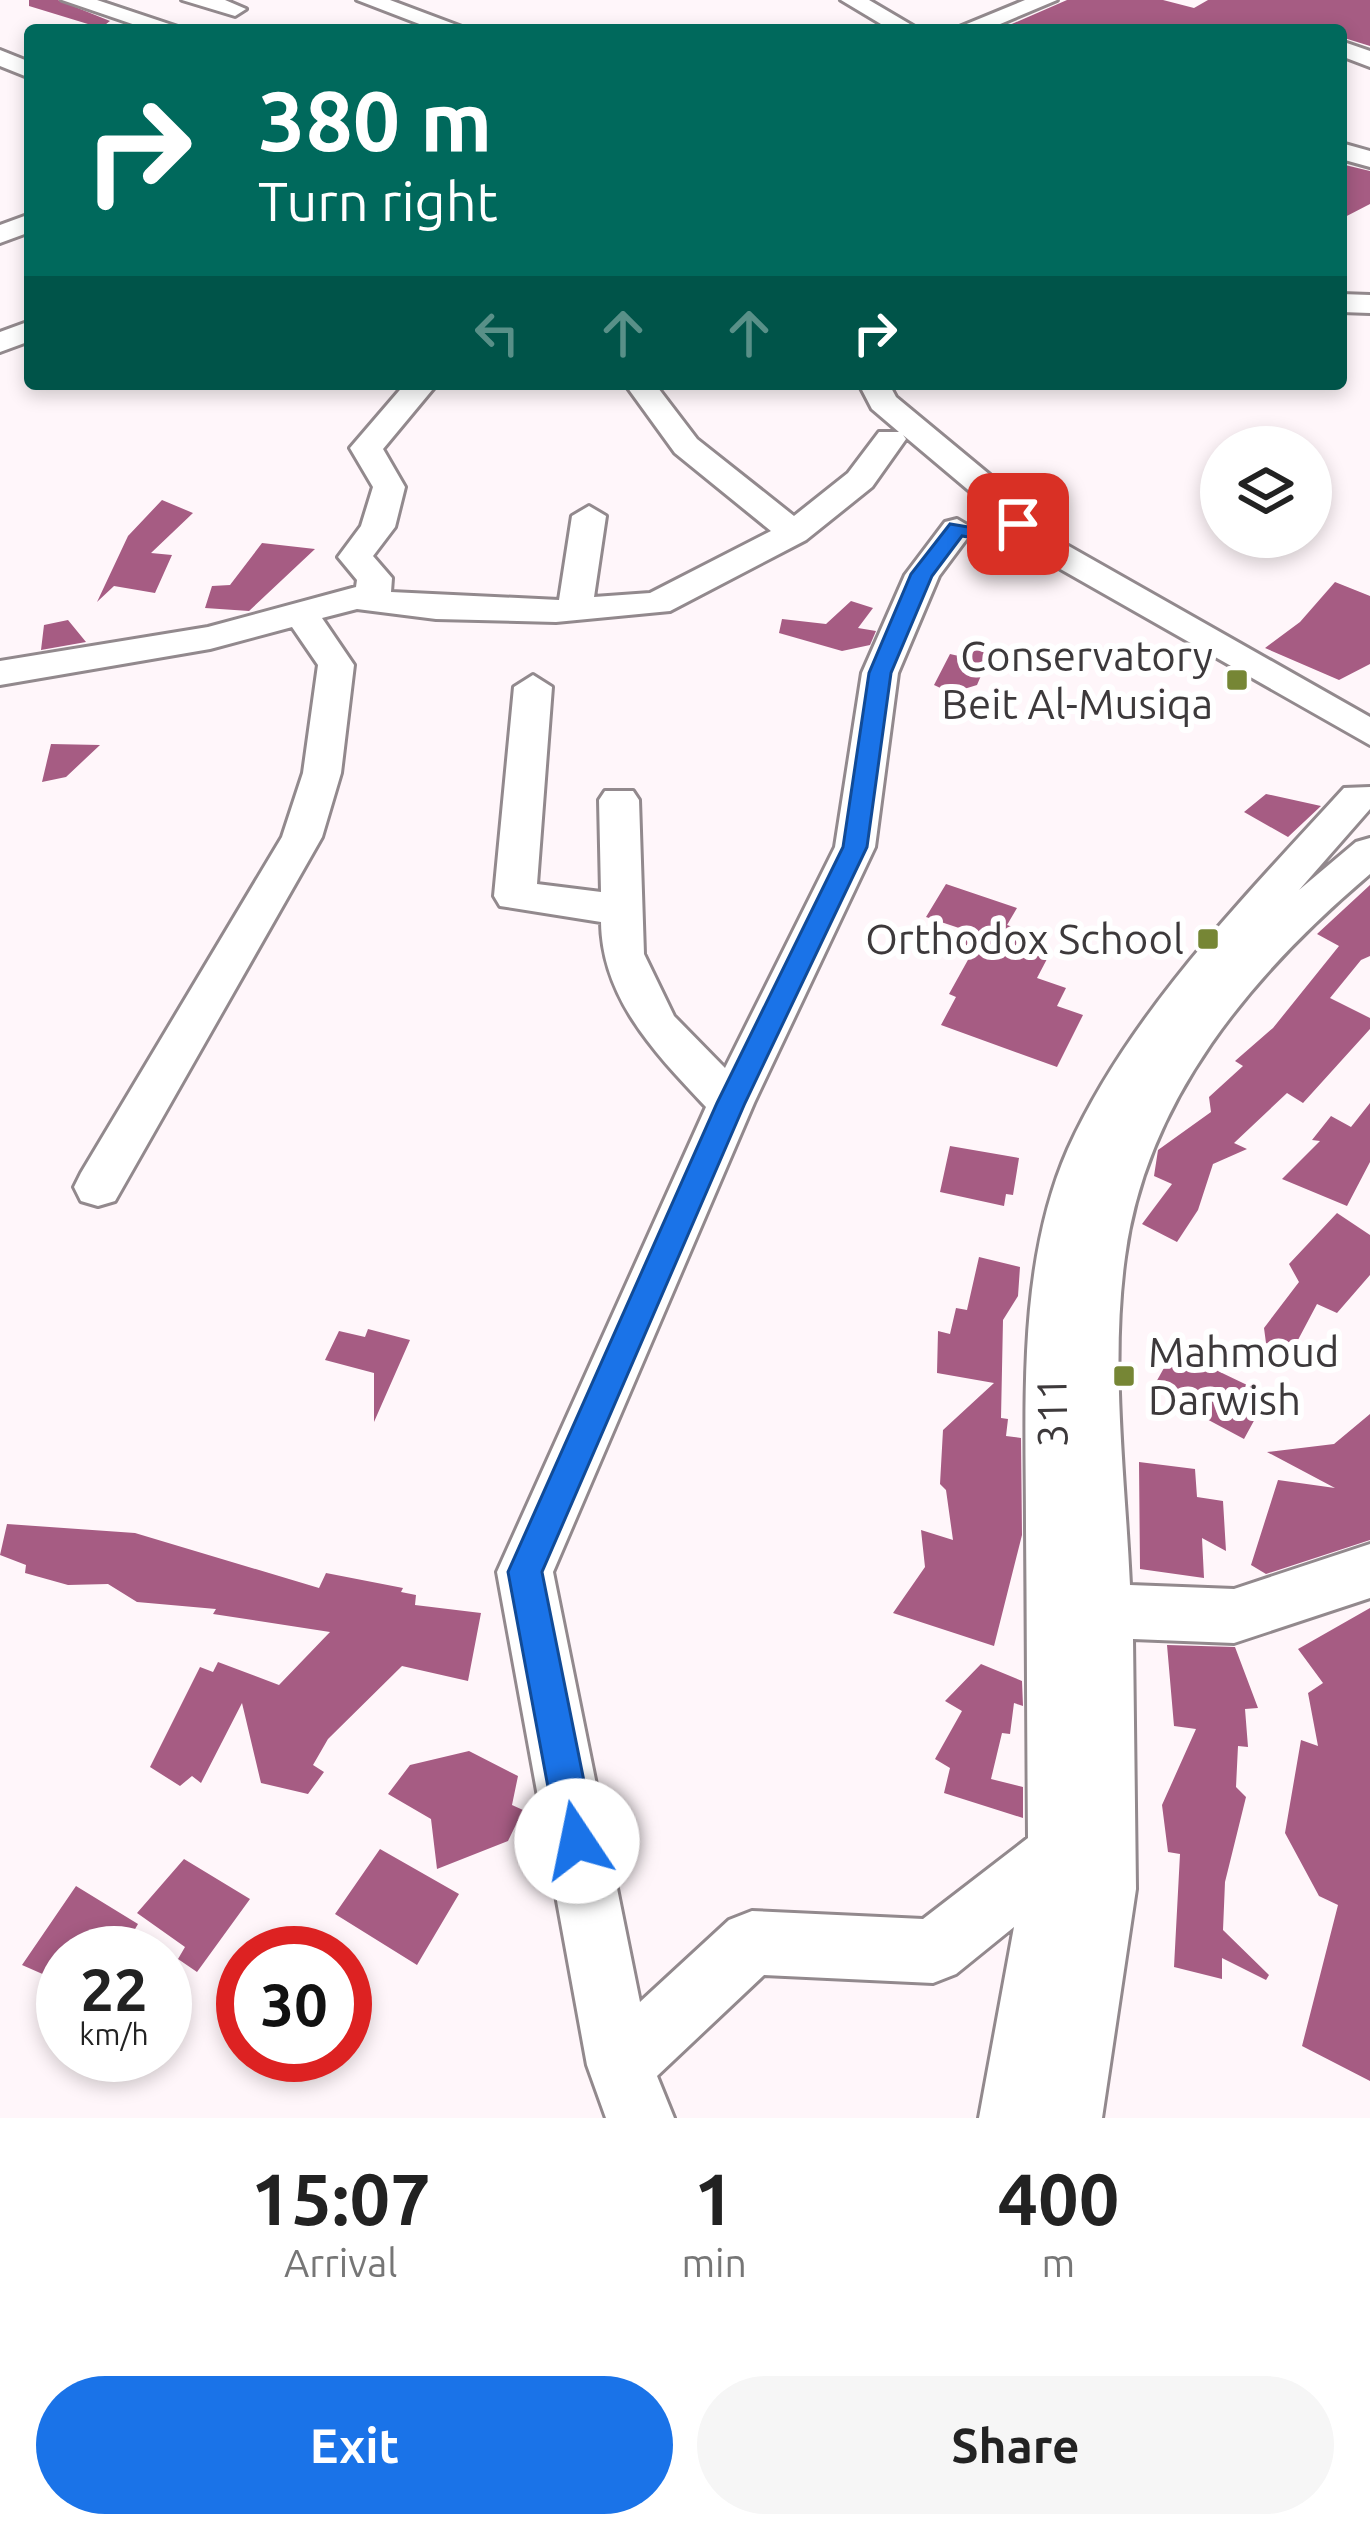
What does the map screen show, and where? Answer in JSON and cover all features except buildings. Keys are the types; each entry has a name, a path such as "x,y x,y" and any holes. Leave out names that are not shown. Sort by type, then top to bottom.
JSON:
{"street":[{"path":"73,0 155,24"},
{"path":"193,0 236,9"},
{"path":"368,0 440,24"},
{"path":"385,0 455,24"},
{"path":"852,0 897,24"},
{"path":"980,24 1046,0"},
{"path":"0,57 24,83"},
{"path":"372,600 375,578 355,557 378,527 389,487 366,448 417,390"},
{"path":"643,390 696,454 794,532"},
{"path":"851,390 867,417 890,439 1030,551 1365,766"},
{"path":"877,390 988,520"},
{"path":"0,673 210,638 356,598 436,608 574,609 658,603 794,532 860,481 890,439"},
{"path":"574,609 589,516"},
{"path":"630,2092 525,1572 731,1103 855,847 880,673 922,574 988,520"},
{"path":"98,1187 302,837 322,773 336,665 301,613"},
{"path":"532,687 515,896 622,910"},
{"name":"311","path":"1013,2118 1059,1853 1051,1360 1067,1242 1090,1154 1126,1083 1365,766"},
{"path":"619,800 623,954 657,1026 731,1103"},
{"name":"311","path":"1068,2118 1106,1863 1104,1611 1093,1358 1100,1267 1121,1170 1178,1050 1303,906 1370,852"},
{"path":"1104,1611 1234,1616 1370,1571"},
{"path":"630,2092 752,1943 933,1951 1059,1853"}],"place":[{"name":"Conservatory Beit Al-Musiqa","path":"1237,680"},
{"name":"Orthodox School","path":"1208,939"},
{"name":"Mahmoud Darwish","path":"1124,1376"}],"route":[{"path":"577,1841 525,1572 731,1103 855,847 880,673 922,574 958,529 995,538 1013,532 1018,524"}]}
